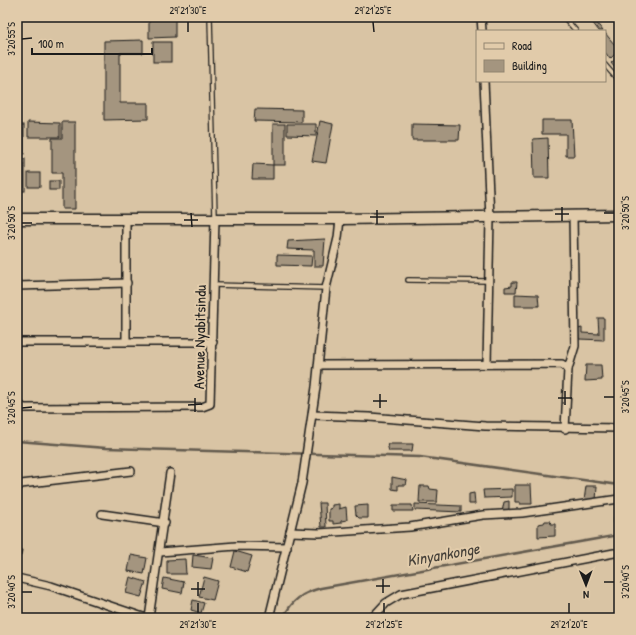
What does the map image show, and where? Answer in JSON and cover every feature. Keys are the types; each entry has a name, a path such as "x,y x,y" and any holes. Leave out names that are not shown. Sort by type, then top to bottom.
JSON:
{"street":[{"path":"482,17 482,30"},
{"path":"484,82 490,218 487,364"},
{"path":"565,428 568,369 575,346 573,215"},
{"path":"17,219 340,219 619,215"},
{"path":"126,219 126,341"},
{"name":"Avenue Nyabitsindu","path":"17,403 24,408 207,407 211,401 215,219"},
{"path":"269,618 287,547 306,460 306,447 313,415 319,365 326,288 338,238 340,219"},
{"path":"17,286 127,284"},
{"path":"17,342 213,342"},
{"path":"319,365 562,364 568,369"},
{"path":"313,415 369,416 485,426 619,428"},
{"path":"17,488 20,484 130,471"},
{"path":"149,618 160,552 170,473"},
{"path":"290,532 319,533 410,527 483,515 522,513 619,499"},
{"path":"102,514 164,523"},
{"path":"160,552 236,546 287,547"},
{"path":"372,618 386,603 401,594 614,553"},
{"path":"17,578 51,586 146,618"}],"lane":[{"path":"210,17 215,219"},
{"path":"564,17 575,30"},
{"path":"606,66 619,81"},
{"path":"408,280 488,281"},
{"path":"214,285 326,288"}],"building":[{"path":"592,17 602,30 598,30 589,18"},
{"path":"175,18 175,37 149,38 149,19"},
{"path":"606,34 619,50 610,59 606,53"},
{"path":"143,40 143,53 120,53 120,103 148,103 148,119 104,120 104,41"},
{"path":"153,42 171,42 171,62 153,62"},
{"path":"619,56 619,73 611,63"},
{"path":"255,109 302,110 302,122 254,121"},
{"path":"542,120 572,120 574,156 566,156 566,134 542,134"},
{"path":"320,121 333,124 326,163 312,161"},
{"path":"28,122 60,123 60,137 28,137"},
{"path":"62,122 75,122 75,209 62,209 62,173 52,173 52,138 62,138"},
{"path":"273,124 285,124 285,165 273,165"},
{"path":"287,124 316,124 316,136 287,135"},
{"path":"412,124 460,125 459,140 412,140"},
{"path":"17,125 24,125 24,154 17,154"},
{"path":"548,138 549,178 534,178 533,139"},
{"path":"17,159 25,159 25,191 17,191"},
{"path":"253,164 273,165 273,179 252,179"},
{"path":"28,173 40,173 40,187 28,187"},
{"path":"49,181 59,181 59,190 49,190"},
{"path":"325,239 323,266 314,266 314,250 287,249 288,241"},
{"path":"277,255 312,256 311,266 277,265"},
{"path":"512,282 517,282 516,292 505,292 505,287 512,286"},
{"path":"515,294 538,295 539,306 515,306"},
{"path":"598,318 604,318 604,340 579,339 578,329 582,328 582,333 599,334"},
{"path":"586,365 601,365 602,380 585,381"},
{"path":"387,444 413,444 412,451 389,451"},
{"path":"392,477 407,480 406,485 398,485 398,490 392,489"},
{"path":"515,485 531,485 532,504 520,504 520,502 515,502"},
{"path":"420,486 429,486 430,489 438,490 437,502 419,502"},
{"path":"586,486 597,486 596,501 584,501"},
{"path":"512,489 512,497 484,498 483,490"},
{"path":"474,493 475,504 469,504 469,494"},
{"path":"509,501 509,511 502,512 504,502"},
{"path":"319,503 325,503 326,527 321,527"},
{"path":"339,504 339,509 346,507 347,520 341,521 341,523 333,524 333,521 329,521 329,509 332,508 332,505"},
{"path":"415,504 461,506 461,512 415,510"},
{"path":"368,505 368,518 359,518 356,515 355,506"},
{"path":"393,505 412,505 413,511 393,511"},
{"path":"616,513 619,513 619,527 617,523 614,523"},
{"path":"545,521 550,521 551,524 555,524 555,536 538,537 538,524 544,523"},
{"path":"17,549 22,550 21,556 17,555"},
{"path":"235,551 252,556 247,572 231,567"},
{"path":"131,555 147,558 144,574 128,571"},
{"path":"193,555 213,558 211,569 192,567"},
{"path":"185,559 186,574 167,574 167,560"},
{"path":"130,577 146,582 141,597 126,593"},
{"path":"204,577 218,581 213,600 199,597"},
{"path":"164,578 184,582 182,593 162,589"},
{"path":"193,600 204,603 201,613 191,610"}],"waterway":[{"path":"17,441 106,448 420,457 619,485"},
{"name":"Kinyankonge","path":"283,618 290,606 298,598 308,592 321,588 619,535"}]}
